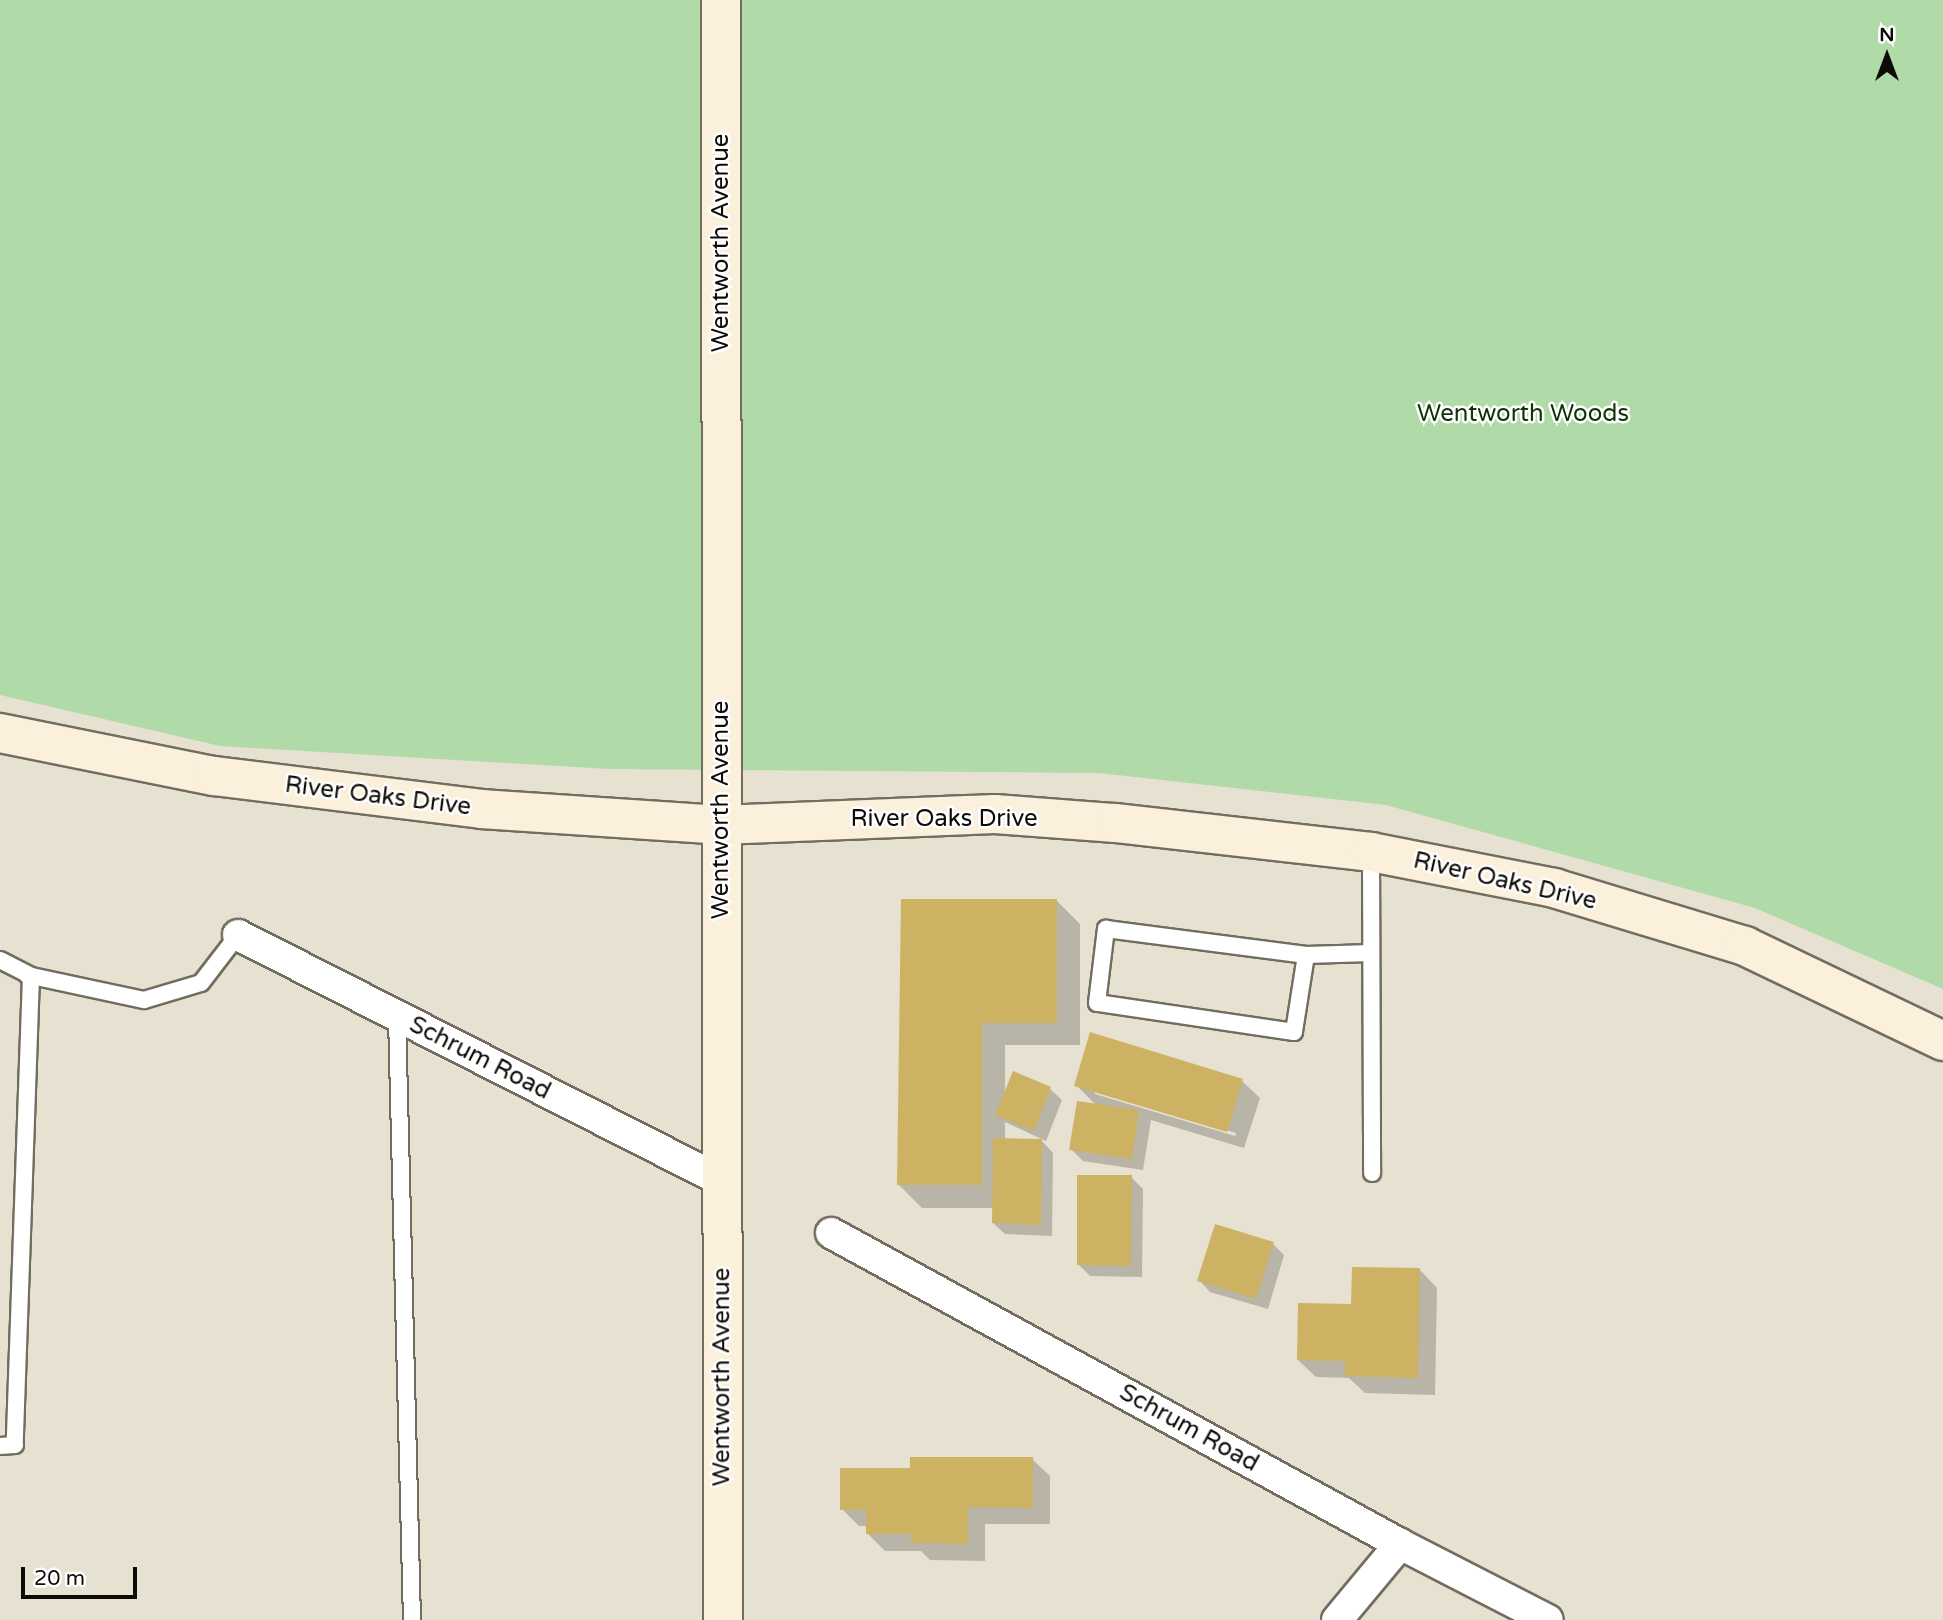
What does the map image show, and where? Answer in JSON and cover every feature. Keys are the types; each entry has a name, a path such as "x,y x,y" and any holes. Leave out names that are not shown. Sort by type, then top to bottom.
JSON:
{"main road":[{"name":"Wentworth Avenue","path":"721,0 723,1620"},
{"name":"River Oaks Drive","path":"0,733 214,776 481,808 720,825 995,814 1116,823 1371,852 1553,888 1745,946 1943,1041"}],"street":[{"name":"Schrum Road","path":"237,935 722,1181"},
{"name":"Schrum Road","path":"831,1233 1399,1544 1548,1620"},
{"path":"1337,1620 1399,1544"}],"lane":[{"path":"1371,852 1373,1172"},
{"path":"1306,955 1294,1032 1097,1003 1105,929 1306,955 1371,953"},
{"path":"27,975 144,1000 201,983 237,935"},
{"path":"0,960 31,976 15,1445 0,1446"},
{"path":"397,1016 412,1620"}],"green space":[{"name":"Wentworth Woods","path":"0,0 1943,0 1943,989 1755,908 1386,805 1099,773 609,769 220,746 0,695"}],"building":[{"path":"901,899 1057,899 1057,1023 982,1023 982,1185 897,1185"},
{"path":"1090,1032 1243,1079 1227,1132 1074,1086"},
{"path":"1013,1071 1051,1087 1034,1131 995,1115"},
{"path":"1077,1101 1139,1110 1132,1159 1069,1150"},
{"path":"993,1138 1042,1139 1041,1225 992,1223"},
{"path":"1077,1175 1132,1175 1131,1266 1077,1265"},
{"path":"1215,1224 1274,1242 1256,1299 1197,1281"},
{"path":"1352,1267 1420,1268 1418,1378 1345,1376 1345,1361 1297,1360 1298,1303 1351,1304"},
{"path":"910,1457 1033,1457 1033,1508 968,1507 968,1544 911,1543 911,1534 866,1534 866,1510 840,1510 840,1468 910,1468"}]}
